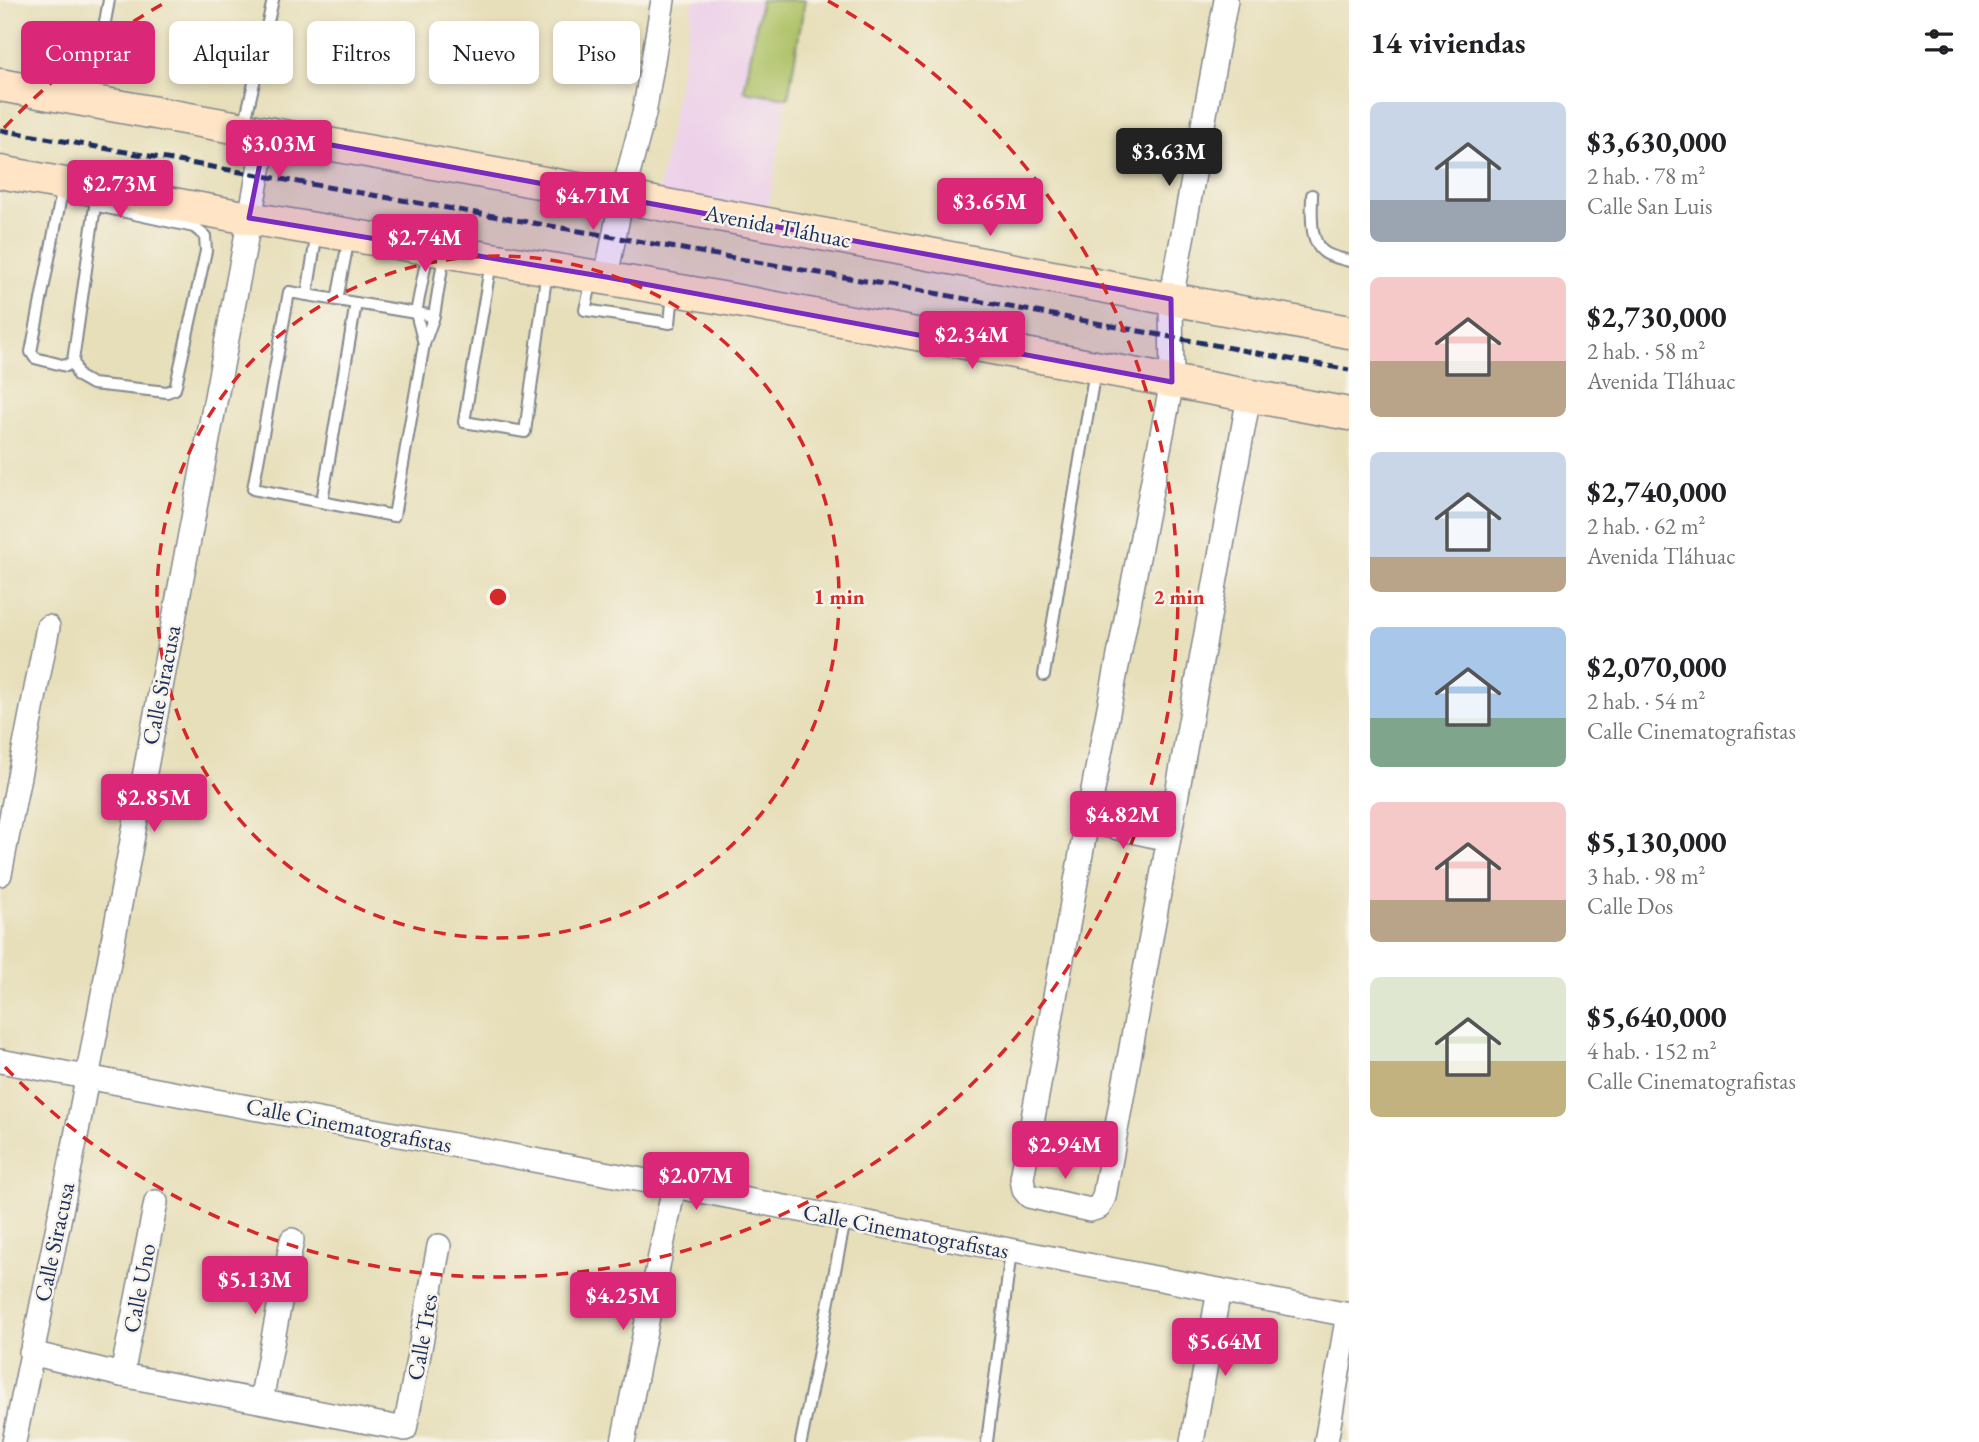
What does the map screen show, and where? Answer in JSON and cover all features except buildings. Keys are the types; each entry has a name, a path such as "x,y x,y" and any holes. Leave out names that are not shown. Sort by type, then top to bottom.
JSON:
{"main road":[{"name":"Avenida Tláhuac","path":"0,85 1349,332"},
{"path":"0,172 64,184 97,197 250,218 599,277 1349,414"}],"street":[{"path":"599,277 644,114 663,0"},
{"path":"1226,0 1171,299 1172,382 1087,821 1022,1178 1024,1190 1029,1196 1090,1210 1099,1207 1104,1197 1249,396"},
{"name":"Calle Siracusa","path":"13,1442 250,218 255,131"},
{"path":"0,874 48,627"},
{"path":"1087,821 1168,839"},
{"name":"Calle Cinematografistas","path":"0,1060 1348,1315"},
{"path":"623,1442 674,1186"},
{"name":"Calle Uno","path":"121,1375 156,1202"},
{"path":"31,1353 121,1375 261,1401 292,1240"},
{"name":"Calle Tres","path":"261,1401 405,1429 439,1246"},
{"path":"1192,1442 1219,1290"},
{"path":"1326,1442 1348,1315"}],"lane":[{"path":"90,101 109,0"},
{"path":"255,131 273,0"},
{"path":"64,184 31,352 35,358 66,366 73,361"},
{"path":"1312,195 1312,230 1317,243 1324,253 1349,261"},
{"path":"97,197 194,226 205,236 206,251 175,389 167,393 92,384 78,376 73,361 97,197"},
{"path":"307,295 318,229"},
{"path":"337,300 350,235"},
{"path":"424,344 416,313 436,250"},
{"path":"434,316 289,292 253,489 394,516 424,344 434,316 436,250"},
{"path":"492,259 464,422 525,432 548,269"},
{"path":"322,501 356,303"},
{"path":"1044,675 1095,368"},
{"path":"801,1442 845,1220"},
{"path":"986,1442 1011,1251"}],"highlighted area":[{"path":"266,133 1171,299 1172,382 606,277 249,218"}],"shaded area":[{"path":"694,0 804,0 767,215 658,196"}],"green space":[{"path":"761,0 805,0 788,98 744,91"}],"railway":[{"path":"0,130 929,292 1349,370"}]}
